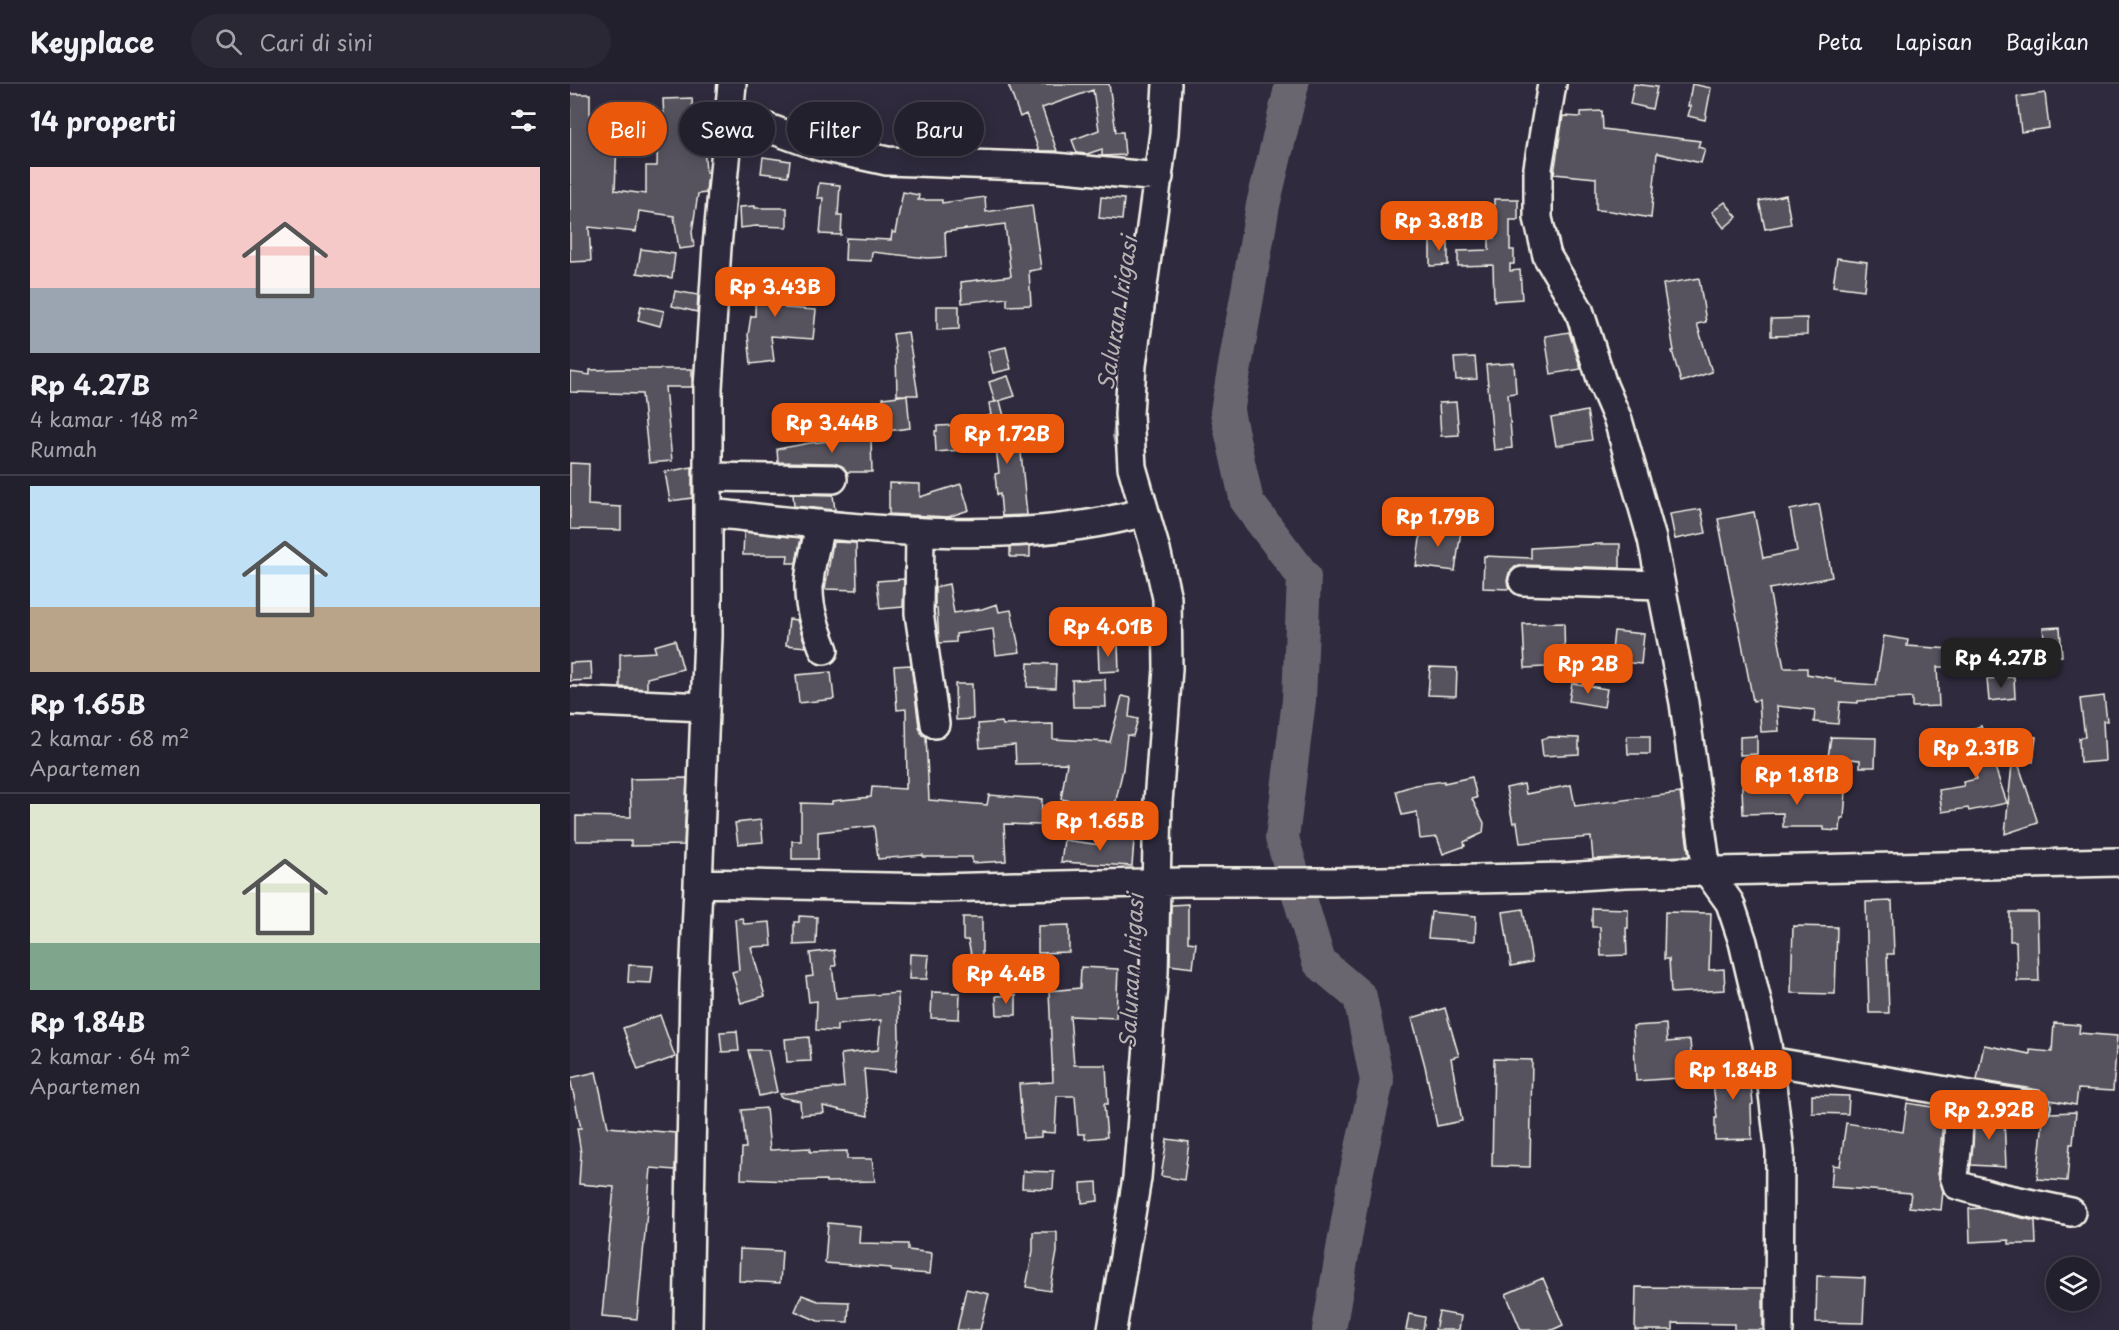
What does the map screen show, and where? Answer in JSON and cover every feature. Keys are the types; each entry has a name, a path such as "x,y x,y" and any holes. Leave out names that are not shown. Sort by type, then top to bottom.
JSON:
{"street":[{"path":"730,102 732,84"},
{"path":"1112,1330 1137,1178 1154,973 1146,883 1158,802 1168,669 1167,608 1157,554 1138,514 1129,414 1149,176 1164,133 1167,84"},
{"path":"1552,84 1538,168 1538,218 1547,256 1579,310 1618,420 1652,539 1684,703 1707,871 1730,903 1743,942 1764,1026 1780,1152 1779,1330"},
{"path":"775,131 818,146 887,161 1054,167 1149,176"},
{"path":"688,1330 694,984 708,636 710,345 725,156"},
{"path":"709,477 833,479"},
{"path":"709,513 920,532 1044,531 1138,514"},
{"path":"820,524 809,594 814,622 824,650"},
{"path":"920,532 919,613 935,724"},
{"path":"1523,581 1661,585"},
{"path":"570,701 705,707"},
{"path":"699,883 937,888 1216,881 1333,882 1565,877 1707,871 2119,862"},
{"path":"1769,1061 2036,1106"},
{"path":"1960,1094 1954,1176 1957,1185 1995,1196 2071,1212"}],"building":[{"path":"1008,84 1109,84 1116,132 1123,132 1125,155 1102,156 1102,149 1087,154 1077,153 1072,140 1099,130 1093,90 1042,108 1057,151 1039,151 1026,114 1020,117"},
{"path":"1634,84 1657,87 1652,109 1630,104"},
{"path":"1692,84 1711,88 1705,120 1688,116"},
{"path":"2045,93 2049,128 2021,132 2017,97"},
{"path":"570,94 590,94 588,156 616,156 615,190 646,194 646,166 657,166 657,156 667,156 667,102 663,102 663,99 692,98 692,102 679,102 679,156 705,156 706,172 708,172 706,193 698,194 692,232 694,247 679,249 674,216 639,211 636,232 589,227 591,261 570,262"},
{"path":"1602,111 1603,129 1700,141 1698,147 1705,149 1701,163 1657,153 1651,218 1596,210 1596,178 1554,174 1563,116 1581,117 1581,112"},
{"path":"763,157 790,161 788,176 761,173"},
{"path":"819,183 840,185 838,216 842,216 841,235 820,234 823,198 817,198"},
{"path":"903,192 919,195 918,200 942,200 942,203 985,197 986,212 1032,205 1041,269 1029,271 1031,305 1007,306 1007,298 962,303 961,282 1011,276 1005,224 945,232 946,257 927,258 872,252 871,261 845,260 846,238 891,240 892,232 895,233"},
{"path":"1786,195 1791,224 1765,229 1759,201"},
{"path":"1101,197 1124,199 1122,220 1099,218"},
{"path":"1494,199 1518,199 1518,220 1510,220 1510,250 1514,250 1514,264 1510,264 1510,271 1520,270 1522,299 1494,301 1493,265 1458,266 1458,251 1489,250 1489,238 1494,238"},
{"path":"1725,202 1737,217 1724,228 1712,212"},
{"path":"755,206 755,208 787,208 787,227 740,228 739,207"},
{"path":"1430,238 1448,238 1448,265 1430,266"},
{"path":"641,249 675,254 672,278 637,273"},
{"path":"1837,258 1867,262 1864,290 1833,286"},
{"path":"756,273 786,273 785,308 816,310 813,339 771,336 774,361 751,364 748,335 751,316 755,316"},
{"path":"1699,278 1706,322 1697,324 1712,372 1681,382 1672,351 1674,351 1663,284"},
{"path":"675,291 698,295 697,312 672,306"},
{"path":"641,306 664,311 660,326 638,320"},
{"path":"937,306 959,306 959,329 937,330"},
{"path":"1807,318 1807,335 1771,336 1771,319"},
{"path":"908,332 918,395 897,395 893,334"},
{"path":"1569,332 1581,369 1551,374 1545,336"},
{"path":"1006,347 1011,369 993,373 988,351"},
{"path":"1475,357 1477,379 1456,380 1454,358"},
{"path":"1514,363 1516,393 1508,394 1512,448 1494,450 1486,365"},
{"path":"692,369 692,387 665,387 672,461 649,463 642,394 570,392 570,372 590,375 590,370"},
{"path":"1008,376 1015,396 995,402 989,382"},
{"path":"907,395 910,428 887,431 883,398"},
{"path":"1000,401 1011,443 1020,442 1027,515 1002,516 1000,494 997,495 995,474 999,473 995,439 992,440 985,417 991,415 989,403"},
{"path":"1456,402 1459,435 1441,436 1439,403"},
{"path":"1587,411 1592,440 1556,446 1551,418"},
{"path":"960,425 961,450 936,452 935,431 937,431 937,426"},
{"path":"848,439 871,439 872,472 847,472 842,466 833,463 778,462 777,449"},
{"path":"570,463 589,464 588,505 621,507 621,530 570,529"},
{"path":"692,467 692,498 670,501 665,472"},
{"path":"889,483 920,484 920,497 961,484 969,510 948,517 889,514"},
{"path":"793,494 833,495 835,510 794,506"},
{"path":"1819,504 1832,577 1769,589 1784,668 1807,668 1807,674 1835,679 1835,682 1876,685 1884,636 1908,640 1907,646 1951,649 1949,667 1937,667 1939,706 1912,707 1912,698 1858,701 1858,703 1840,702 1838,724 1814,722 1815,710 1777,706 1779,731 1761,732 1759,700 1753,701 1718,519 1754,512 1763,558 1797,551 1790,510"},
{"path":"1701,509 1706,533 1675,539 1670,514"},
{"path":"1422,526 1461,531 1455,571 1416,566"},
{"path":"744,532 801,538 796,563 787,563 788,555 743,555"},
{"path":"833,542 856,543 857,590 825,589"},
{"path":"1620,544 1620,568 1523,565 1515,567 1509,573 1507,581 1509,589 1483,588 1484,556 1531,558 1531,548"},
{"path":"1030,546 1030,557 1010,557 1010,547"},
{"path":"904,579 903,607 880,609 877,581"},
{"path":"949,584 954,613 982,609 997,604 999,612 1011,610 1020,652 996,655 993,629 956,634 956,642 939,643 935,587"},
{"path":"789,619 797,620 806,647 786,645"},
{"path":"1564,623 1565,666 1525,668 1523,624"},
{"path":"2060,627 2062,656 2046,657 2043,628"},
{"path":"1614,631 1644,634 1641,664 1611,661"},
{"path":"675,640 683,669 647,678 647,689 620,687 620,654 656,652 654,646"},
{"path":"1118,643 1119,671 1099,672 1098,644"},
{"path":"591,662 592,680 570,681 570,663"},
{"path":"1028,663 1056,664 1055,688 1027,687"},
{"path":"911,665 919,726 922,735 926,736 929,800 987,805 989,795 1042,799 1041,825 1004,824 1006,861 972,863 972,857 923,857 923,855 878,859 874,826 818,832 818,859 792,859 792,841 801,841 801,803 832,804 832,801 871,797 872,787 905,789 905,783 907,783 906,709 897,710 894,666"},
{"path":"1430,667 1457,668 1456,696 1428,695"},
{"path":"831,672 834,699 799,703 796,675"},
{"path":"2014,677 2015,698 1989,701 1987,679"},
{"path":"1105,679 1106,707 1073,707 1072,680"},
{"path":"1572,683 1607,689 1604,707 1569,701"},
{"path":"955,684 972,684 973,719 956,720"},
{"path":"1122,696 1131,698 1129,717 1138,719 1133,736 1127,735 1123,769 1114,809 1061,799 1067,763 1016,764 1015,745 980,748 978,724 1002,722 1003,725 1053,724 1053,739 1110,742"},
{"path":"2104,696 2107,721 2103,721 2105,761 2080,763 2079,738 2085,737 2080,699"},
{"path":"1981,726 2007,803 1969,811 1968,808 1942,812 1939,790 1964,786 1963,782 1977,779 1963,732"},
{"path":"2015,735 2036,737 2033,762 2017,760 2038,823 2005,834"},
{"path":"1627,736 1650,736 1650,754 1628,754"},
{"path":"1757,736 1757,754 1740,755 1740,737"},
{"path":"1831,737 1876,738 1875,767 1860,767 1860,760 1828,757"},
{"path":"1579,738 1579,754 1543,756 1541,739"},
{"path":"1472,777 1477,798 1472,799 1484,823 1483,833 1464,842 1465,846 1443,854 1437,837 1420,839 1417,812 1402,815 1396,791 1415,785 1444,781 1444,783"},
{"path":"687,778 684,845 631,846 631,841 576,841 576,816 631,817 630,779"},
{"path":"1524,784 1526,794 1571,785 1575,806 1680,793 1689,856 1593,859 1591,837 1520,843 1517,822 1513,823 1506,788"},
{"path":"1772,785 1772,790 1846,791 1844,818 1841,818 1840,831 1824,830 1824,827 1783,827 1783,813 1743,814 1742,786"},
{"path":"761,820 763,842 738,844 735,823"},
{"path":"1101,838 1134,840 1132,866 1061,862 1064,840 1101,845"},
{"path":"1892,901 1894,954 1887,954 1889,1013 1869,1013 1866,902"},
{"path":"1188,904 1188,942 1196,943 1193,968 1170,965 1171,905"},
{"path":"1592,908 1628,909 1627,955 1601,956 1600,927 1592,927"},
{"path":"1523,909 1532,962 1511,966 1503,912"},
{"path":"1431,912 1476,916 1475,941 1428,938"},
{"path":"1665,912 1711,913 1709,970 1724,969 1725,990 1671,993 1669,959 1664,959"},
{"path":"2010,912 2037,912 2039,981 2017,981 2016,941 2010,941"},
{"path":"799,916 817,917 816,944 794,945 794,922 799,922"},
{"path":"963,917 982,917 982,972 975,973 968,940 963,940"},
{"path":"742,918 744,924 770,922 772,946 751,947 765,996 741,1003 732,972 739,970 735,919"},
{"path":"1069,925 1069,952 1038,953 1038,926"},
{"path":"1793,926 1837,927 1835,994 1791,993"},
{"path":"834,950 836,966 832,966 836,998 898,993 899,1038 895,1072 864,1069 868,1116 823,1106 824,1113 801,1115 800,1101 780,1097 780,1094 844,1087 841,1054 878,1050 881,1020 837,1025 837,1031 816,1030 817,1001 809,1002 806,977 813,976 810,953"},
{"path":"910,954 929,955 927,979 909,979"},
{"path":"629,965 653,966 651,983 628,982"},
{"path":"1081,967 1118,969 1116,1018 1070,1016 1074,1065 1106,1065 1108,1104 1104,1104 1107,1137 1085,1139 1085,1134 1078,1134 1075,1096 1057,1096 1055,1133 1041,1132 1041,1137 1023,1138 1019,1084 1053,1082 1049,991 1080,988"},
{"path":"932,992 960,993 959,1019 931,1018"},
{"path":"1016,995 1016,1015 997,1015 996,996"},
{"path":"1445,1008 1459,1056 1451,1058 1462,1121 1437,1126 1425,1066 1412,1018"},
{"path":"660,1015 675,1057 638,1070 623,1028"},
{"path":"2054,1023 2080,1025 2079,1033 2117,1036 2113,1091 2078,1089 2076,1105 2050,1100 2039,1090 1977,1080 1984,1045 2030,1054 2030,1050 2052,1052"},
{"path":"1666,1024 1667,1042 1690,1040 1693,1077 1636,1081 1633,1026"},
{"path":"737,1031 739,1051 722,1052 720,1032"},
{"path":"809,1037 811,1061 787,1062 785,1039"},
{"path":"748,1050 768,1050 777,1092 759,1096"},
{"path":"1494,1059 1532,1060 1530,1167 1492,1166"},
{"path":"1748,1060 1753,1104 1751,1105 1752,1139 1715,1140 1715,1118 1717,1118 1711,1065"},
{"path":"596,1072 608,1127 676,1133 675,1170 651,1168 637,1319 602,1316 614,1187 579,1184 581,1153 577,1128 581,1128 570,1078"},
{"path":"1812,1095 1849,1096 1848,1114 1812,1113"},
{"path":"1907,1103 1944,1109 1938,1174 1943,1191 1941,1210 1909,1207 1911,1193 1831,1187 1833,1165 1840,1166 1846,1123 1903,1132"},
{"path":"766,1108 770,1150 810,1148 810,1152 847,1151 847,1159 872,1159 875,1181 741,1179 742,1148 746,1148 742,1110"},
{"path":"2076,1112 2073,1144 2070,1144 2067,1181 2037,1179 2043,1120 2050,1113"},
{"path":"1985,1113 2004,1117 2006,1167 1971,1165 1975,1114"},
{"path":"1167,1139 1189,1142 1184,1180 1161,1176"},
{"path":"1023,1171 1054,1172 1053,1189 1022,1188"},
{"path":"1097,1182 1098,1201 1082,1203 1081,1183"},
{"path":"1981,1208 2035,1221 2036,1244 2009,1244 2009,1240 1970,1242 1969,1209"},
{"path":"828,1223 860,1226 859,1243 908,1244 908,1250 932,1253 930,1274 891,1271 891,1268 825,1263"},
{"path":"1033,1232 1057,1232 1057,1252 1050,1291 1026,1287 1033,1251"},
{"path":"740,1249 782,1251 780,1283 739,1281"},
{"path":"1817,1276 1865,1278 1863,1323 1816,1322"},
{"path":"1543,1278 1563,1325 1552,1330 1521,1330 1506,1294"},
{"path":"1636,1287 1763,1288 1763,1330 1734,1330 1734,1324 1673,1323 1673,1330 1635,1330"},
{"path":"966,1289 989,1294 980,1330 957,1330"},
{"path":"802,1295 818,1301 849,1302 848,1322 818,1321 795,1311"},
{"path":"1439,1312 1461,1316 1459,1330 1435,1330"},
{"path":"1409,1314 1425,1317 1423,1330 1406,1330"}],"waterway":[{"path":"1292,84 1263,205 1227,412 1247,502 1304,577 1299,700 1282,838 1319,962 1360,997 1377,1081 1356,1175 1329,1330"},
{"name":"Saluran Irigasi","path":"1117,421 1115,436 1119,452"}]}
